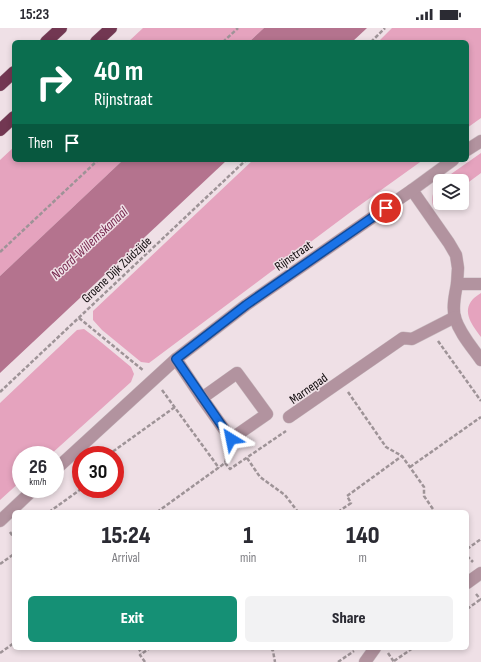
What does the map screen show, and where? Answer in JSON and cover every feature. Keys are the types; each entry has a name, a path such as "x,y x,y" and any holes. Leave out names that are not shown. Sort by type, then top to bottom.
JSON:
{"highway":[{"path":"48,40 61,28"},
{"path":"98,40 111,28"},
{"path":"0,85 12,74"},
{"path":"0,130 12,119"}],"street":[{"path":"469,149 481,141"},
{"name":"Rijnstraat","path":"64,462 176,359 246,305 450,162"},
{"path":"412,190 449,242 456,255 458,268 454,304 455,317 466,340 481,360"},
{"path":"457,284 481,284"},
{"name":"Marnepad","path":"289,417 403,338 412,339 455,317"},
{"path":"176,359 202,398 231,439 267,414 237,372 202,398"},
{"path":"0,521 24,498"},
{"path":"469,582 481,573"},
{"path":"365,662 374,650"}],"path":[{"path":"225,40 238,28"},
{"path":"373,40 385,28"},
{"path":"0,252 96,162"},
{"name":"Groene Dijk Zuidzijde","path":"0,392 244,162"},
{"path":"79,318 154,379 219,468"},
{"path":"430,330 481,401"},
{"path":"341,382 386,447 402,456 410,467 424,487 424,496 434,510"},
{"path":"121,446 175,407"},
{"name":"Marnepad","path":"160,510 225,463 230,469 294,425 289,417"},
{"path":"410,467 481,417"},
{"path":"341,510 351,503 347,496 402,456"},
{"path":"247,458 260,477 285,495 296,510"},
{"path":"52,510 72,495"},
{"path":"469,548 481,539"},
{"path":"0,564 12,555"},
{"path":"469,608 481,599"},
{"path":"0,653 12,644"},
{"path":"139,650 142,654 140,656 145,662"},
{"path":"142,654 147,650"},
{"path":"272,650 275,662"},
{"path":"338,662 355,650"},
{"path":"394,661 409,650"}],"shaded area":[{"path":"143,28 264,28 251,40 130,40"},
{"path":"392,28 481,28 481,118 469,127 469,40 380,40"},
{"path":"12,149 12,162 121,162 0,276 0,160"},
{"path":"481,153 481,173 469,182 469,174 451,174 468,162"},
{"path":"251,162 420,162 356,208 149,363 141,362 102,330 93,320 93,311"},
{"path":"481,293 481,337 472,324 468,314 468,309 473,299"},
{"path":"84,329 131,367 134,374 131,382 60,446 12,446 12,489 0,500 0,403 77,330"}],"water":[{"path":"264,28 367,28 354,40 251,40"},
{"name":"Noord-Willemskanaal","path":"121,162 225,162 0,373 0,276"}],"route":[{"path":"231,439 176,359 246,305 386,208"}]}
